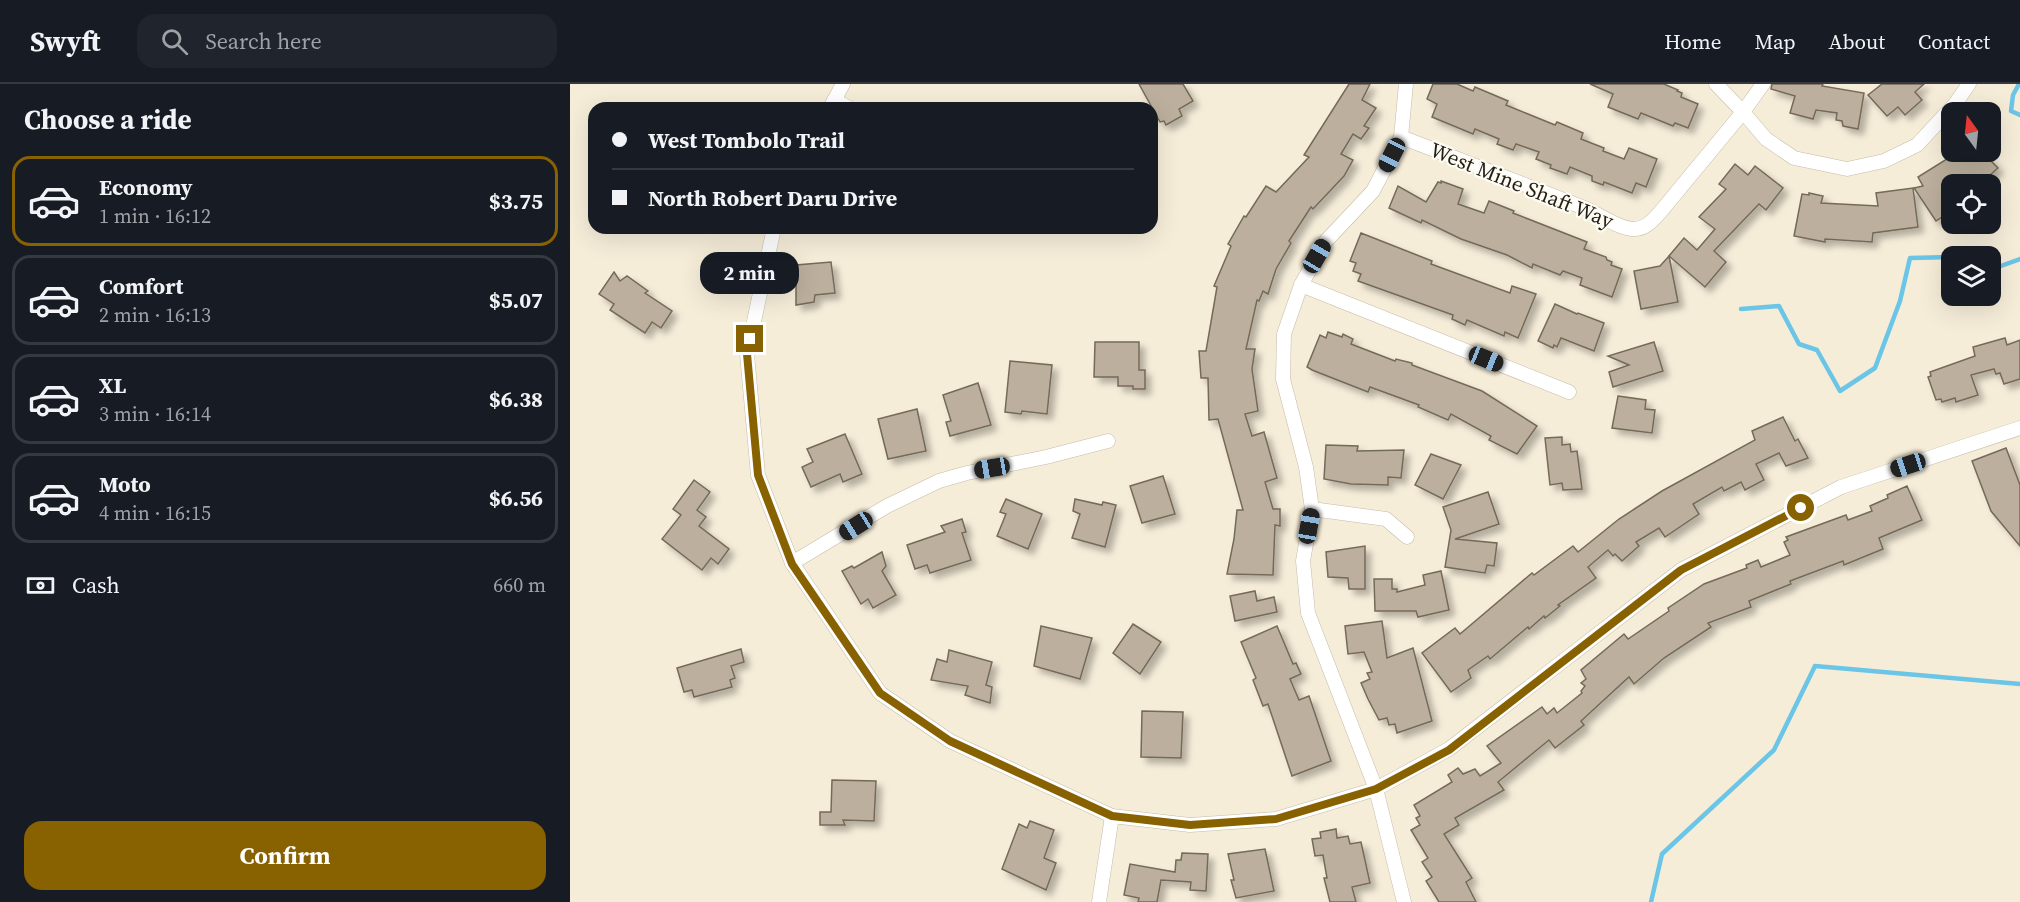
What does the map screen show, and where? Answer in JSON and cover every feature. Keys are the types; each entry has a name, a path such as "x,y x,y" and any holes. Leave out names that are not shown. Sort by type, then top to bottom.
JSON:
{"street":[{"path":"833,102 843,84"},
{"path":"1404,902 1376,789 1308,613 1303,561 1312,509 1306,467 1283,379 1284,334 1300,285 1326,241 1373,191 1401,137 1406,84"},
{"path":"1716,84 1766,140 1794,158 1847,169 1884,161 1917,146 1955,104 1968,84"},
{"path":"1743,112 1763,84"},
{"name":"West Mine Shaft Way","path":"1401,137 1586,209 1630,229 1643,227 1662,210 1743,112"},
{"path":"773,234 747,354 758,475 792,564 880,693 950,741 1112,816 1190,825 1276,819 1376,789 1449,750 1681,570 1841,487 2020,428"},
{"path":"1300,285 1569,392"},
{"path":"792,564 887,506 939,481 1108,441"},
{"path":"1312,509 1386,519 1407,537"},
{"path":"1099,902 1112,816"}],"building":[{"path":"1139,84 1183,84 1193,101 1179,109 1182,116 1166,125 1164,121 1160,122 1158,118 1158,102 1149,102"},
{"path":"1349,84 1370,84 1362,100 1376,108 1364,126 1369,128 1361,139 1353,134 1341,154 1353,160 1344,176 1313,209 1311,207 1289,241 1291,243 1276,269 1268,294 1263,291 1259,301 1257,300 1246,349 1255,349 1252,369 1258,411 1245,414 1252,436 1264,432 1277,478 1265,482 1273,509 1280,509 1280,526 1275,525 1273,575 1227,574 1237,510 1243,510 1218,419 1209,420 1208,378 1201,378 1199,351 1206,351 1217,287 1214,286 1231,246 1228,244 1244,216 1246,217 1266,186 1276,192 1309,157 1304,155"},
{"path":"1433,84 1457,84 1473,91 1475,87 1508,101 1506,105 1555,125 1557,122 1583,133 1581,139 1604,148 1603,151 1624,159 1629,148 1657,159 1646,187 1636,183 1632,193 1604,182 1603,185 1592,181 1592,176 1570,167 1567,174 1550,168 1551,165 1536,159 1539,152 1516,144 1513,150 1497,144 1499,139 1475,129 1473,134 1432,117 1437,104 1427,99"},
{"path":"1590,84 1664,84 1682,93 1681,97 1698,104 1688,128 1675,123 1673,126 1641,113 1638,119 1608,107 1613,94"},
{"path":"1772,84 1823,84 1822,86 1864,93 1858,129 1843,126 1842,121 1836,120 1837,113 1816,110 1813,119 1790,113 1795,96 1771,89"},
{"path":"1882,84 1924,84 1915,92 1922,100 1905,115 1898,107 1887,116 1868,95"},
{"path":"1942,162 1992,162 1998,168 1991,174 1941,174 1941,218 1936,221 1914,188 1923,186 1918,177"},
{"path":"1735,164 1748,175 1755,166 1783,188 1766,210 1759,204 1714,251 1726,262 1705,287 1669,256 1684,238 1697,250 1715,229 1699,217 1726,189 1719,184"},
{"path":"1441,181 1463,189 1458,204 1484,213 1489,201 1514,211 1513,213 1587,242 1584,249 1606,257 1612,262 1611,265 1622,269 1612,297 1580,285 1582,278 1563,271 1560,275 1533,264 1532,268 1507,255 1461,239 1422,220 1421,223 1389,208 1398,186 1426,202 1438,182 1441,183"},
{"path":"1913,188 1918,227 1873,233 1872,242 1825,239 1825,242 1794,236 1802,194 1823,196 1821,203 1878,206 1876,193"},
{"path":"1361,233 1432,261 1431,264 1510,293 1512,286 1536,294 1518,338 1505,332 1504,336 1467,320 1465,325 1452,319 1453,315 1358,281 1361,274 1353,271 1356,263 1350,261"},
{"path":"1669,256 1678,302 1641,309 1634,271 1660,266"},
{"path":"831,262 835,293 815,295 814,302 796,305 796,265"},
{"path":"614,272 620,281 627,276 648,291 645,293 672,311 661,328 652,322 645,333 610,310 614,304 599,294"},
{"path":"1555,304 1604,323 1594,351 1561,338 1557,347 1554,345 1553,348 1538,341"},
{"path":"1328,332 1342,337 1343,334 1353,339 1351,344 1395,361 1396,359 1412,363 1412,365 1482,391 1537,426 1517,454 1489,440 1491,436 1451,414 1448,420 1418,407 1419,405 1370,387 1368,392 1312,370 1307,367 1320,335 1326,338"},
{"path":"2005,338 2007,345 2020,340 2020,379 2004,384 2000,373 1996,374 1994,369 1971,375 1978,395 1956,402 1955,398 1942,402 1941,399 1936,400 1928,377 1931,376 1930,372 1975,356 1973,347"},
{"path":"1095,342 1139,342 1139,370 1145,370 1145,389 1118,386 1118,377 1094,377"},
{"path":"1654,342 1663,371 1613,387 1609,372 1629,365 1608,356"},
{"path":"1010,361 1052,365 1047,414 1022,411 1021,414 1005,412"},
{"path":"978,383 991,425 950,436 946,422 951,421 943,395"},
{"path":"1618,396 1646,400 1645,409 1655,410 1652,433 1612,428"},
{"path":"917,409 926,451 888,459 878,419"},
{"path":"1783,417 1795,441 1798,439 1808,458 1786,466 1779,453 1756,464 1764,480 1745,490 1741,482 1724,491 1722,487 1693,504 1699,514 1665,537 1659,528 1636,542 1639,546 1622,561 1608,550 1588,567 1596,578 1558,605 1560,606 1545,618 1544,616 1529,629 1528,627 1490,659 1488,656 1468,670 1471,678 1451,692 1422,653 1455,628 1460,634 1532,573 1534,575 1573,546 1578,552 1619,519 1662,491 1755,440 1752,431"},
{"path":"845,434 862,474 843,482 840,474 811,487 802,467 813,462 807,449"},
{"path":"1562,437 1562,445 1570,444 1571,452 1577,451 1582,489 1563,490 1562,483 1550,485 1545,438"},
{"path":"1326,445 1358,446 1357,451 1404,450 1401,478 1388,477 1388,485 1351,484 1324,479"},
{"path":"2006,448 2020,485 2020,546 1991,511 1972,461"},
{"path":"1431,454 1461,465 1443,499 1415,485"},
{"path":"1163,476 1175,514 1142,523 1130,486"},
{"path":"694,480 710,492 697,510 706,517 699,526 729,549 718,564 711,558 702,570 662,539 681,515 673,509"},
{"path":"1907,486 1922,520 1879,538 1883,549 1844,565 1843,561 1790,581 1791,584 1749,601 1751,607 1708,623 1711,627 1664,658 1634,684 1629,677 1581,721 1584,725 1555,748 1549,740 1498,782 1504,790 1455,818 1459,825 1444,834 1472,878 1466,882 1476,902 1439,902 1426,881 1432,877 1422,862 1428,858 1411,830 1420,825 1416,818 1420,816 1414,805 1452,782 1448,775 1458,768 1463,774 1475,769 1480,776 1501,763 1487,746 1542,707 1547,714 1554,708 1557,713 1582,693 1585,686 1581,683 1586,679 1581,670 1624,634 1628,639 1704,584 1747,568 1746,565 1758,560 1761,567 1790,555 1784,542 1788,540 1786,537 1846,515 1848,520 1872,511 1870,506"},
{"path":"1488,492 1499,524 1455,539 1497,543 1494,566 1487,565 1485,573 1445,567 1451,530 1443,507"},
{"path":"1006,499 1042,514 1028,549 997,536 1006,514 1000,512"},
{"path":"1075,499 1102,505 1103,502 1116,505 1105,547 1072,538 1080,514 1073,511"},
{"path":"962,519 966,532 962,533 971,560 930,573 927,565 915,569 907,545 945,532 941,526"},
{"path":"1365,546 1365,589 1349,589 1348,578 1328,577 1326,552"},
{"path":"882,552 886,566 882,571 896,595 873,608 868,599 861,604 842,571 852,566 854,568"},
{"path":"1441,571 1449,610 1418,617 1416,611 1375,611 1374,579 1392,579 1392,589 1397,589 1397,592 1425,585 1423,575"},
{"path":"1255,591 1257,601 1274,597 1277,612 1235,621 1230,596"},
{"path":"1382,621 1387,658 1413,648 1432,721 1397,733 1395,724 1389,725 1387,718 1379,720 1361,683 1370,679 1367,673 1372,672 1364,652 1348,654 1345,626"},
{"path":"1133,624 1161,642 1140,674 1113,653"},
{"path":"1041,626 1092,638 1080,679 1034,666"},
{"path":"1277,626 1293,664 1296,663 1301,674 1290,679 1299,700 1309,696 1331,761 1292,776 1268,704 1263,706 1253,680 1256,678 1241,642"},
{"path":"741,649 744,662 731,666 735,678 730,680 732,687 694,697 692,690 684,692 677,668"},
{"path":"949,650 992,662 986,685 992,687 990,703 965,695 968,686 931,680 937,659 947,662"},
{"path":"1142,711 1183,712 1181,758 1141,757"},
{"path":"832,780 876,781 874,821 843,820 845,825 820,825 820,812 831,812"},
{"path":"1030,821 1054,830 1044,858 1056,863 1046,890 1002,869 1019,824 1027,828"},
{"path":"1336,829 1337,838 1348,836 1350,844 1361,842 1370,883 1352,887 1356,902 1330,902 1324,878 1327,878 1323,855 1315,856 1312,839 1321,838 1320,832"},
{"path":"1265,849 1274,891 1236,898 1228,854"},
{"path":"1182,853 1208,854 1206,891 1190,890 1191,882 1161,880 1157,902 1138,902 1139,898 1124,895 1130,864 1175,872 1176,860 1181,860"}],"waterway":[{"path":"2019,84 2013,95 2011,111 2020,115"},
{"path":"1741,309 1779,306 1799,344 1817,350 1840,391 1875,368 1900,301 1910,258 1941,257"},
{"path":"2001,266 2020,259"},
{"path":"1651,902 1662,854 1774,750 1815,666 2020,684"}],"route":[{"path":"750,339 747,354 758,475 792,564 880,693 950,741 1112,816 1190,825 1276,819 1376,789 1449,750 1681,570 1801,508"}]}
